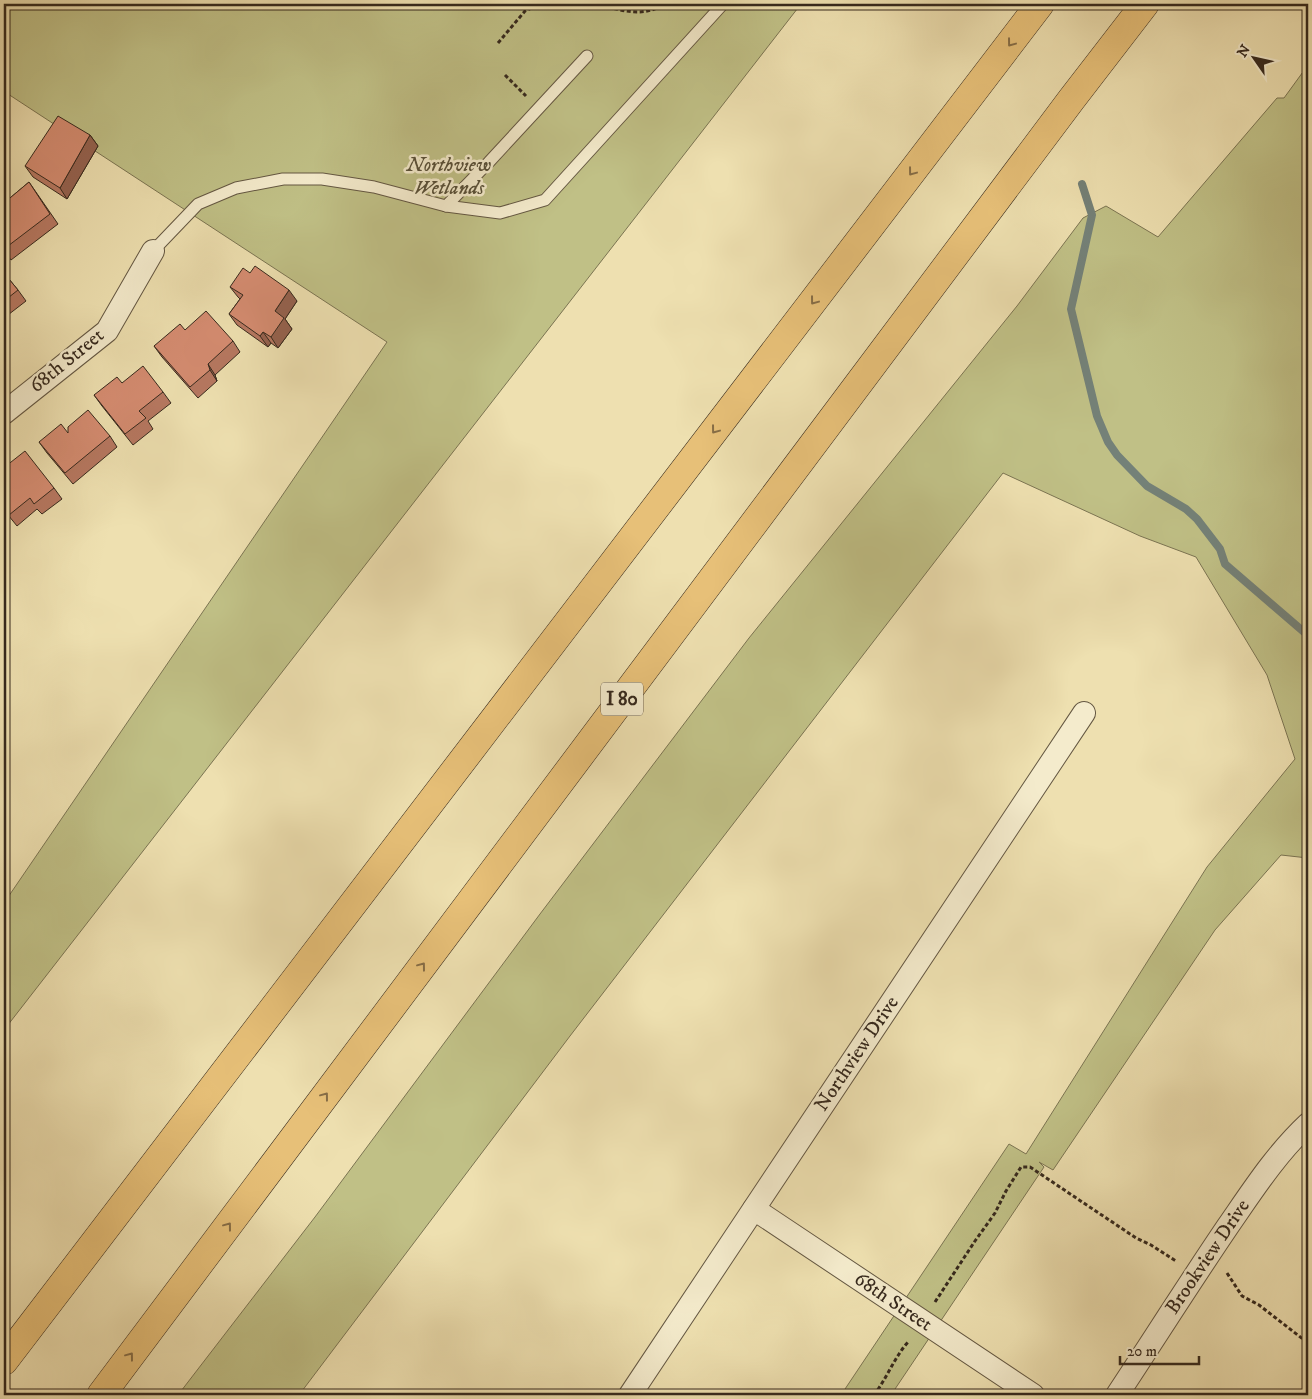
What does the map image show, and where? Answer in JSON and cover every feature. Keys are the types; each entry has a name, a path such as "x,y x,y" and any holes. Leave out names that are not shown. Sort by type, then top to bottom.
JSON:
{"highway":[{"name":"I 80","path":"101,1395 1048,130 1145,4"},
{"path":"4,1361 1039,5"}],"street":[{"name":"68th Street","path":"4,412 107,332 153,251"},
{"name":"Northview Drive","path":"630,1395 1084,713"},
{"name":"Brookview Drive","path":"1117,1395 1202,1264 1273,1162 1308,1124"},
{"name":"68th Street","path":"754,1210 1033,1395"}],"lane":[{"path":"153,251 198,204 236,188 283,179 322,179 374,187 446,206 500,213 545,200 723,4"},
{"path":"446,206 587,56"}],"path":[{"path":"525,11 526,4"},
{"path":"498,43 525,11 540,4"},
{"path":"595,4 637,13 658,8 664,4"},
{"path":"505,75 539,108"},
{"path":"874,1395 902,1349 923,1322 995,1213 1006,1191 1022,1167 1030,1167 1136,1238 1182,1264 1217,1263 1226,1272 1242,1296 1259,1305 1308,1343"}],"green space":[{"name":"Northview Wetlands","path":"4,4 801,4 4,1030 4,903 387,342 8,94 4,99"},
{"path":"1308,65 1308,858 1281,855 1215,930 1053,1170 1039,1162 1044,1167 891,1395 841,1395 1009,1144 1026,1154 1207,867 1295,759 1267,675 1196,557 1140,536 1003,473 570,1036 299,1395 178,1395 315,1217 540,914 749,638 1017,306 1083,218 1106,206 1158,237 1277,98 1284,98"}],"building":[{"path":"58,116 90,135 60,188 25,166"},
{"path":"29,182 50,214 4,249 4,203"},
{"path":"255,266 289,290 275,311 284,318 271,337 263,332 260,336 229,314 243,295 230,287 243,268 250,273"},
{"path":"4,273 18,290 4,301"},
{"path":"206,311 233,341 208,364 210,370 190,387 154,346 180,324 185,330"},
{"path":"143,366 163,392 139,411 146,418 125,434 94,395 117,377 122,383"},
{"path":"88,410 110,436 65,473 39,442 61,424 68,433 68,427"},
{"path":"25,451 54,488 34,504 30,498 9,515 4,508 4,475 9,470 6,466"}],"waterway":[{"path":"1082,184 1092,215 1071,309 1097,416 1108,442 1117,455 1147,486 1186,509 1197,519 1220,549 1225,564 1304,632 1308,631"}]}
